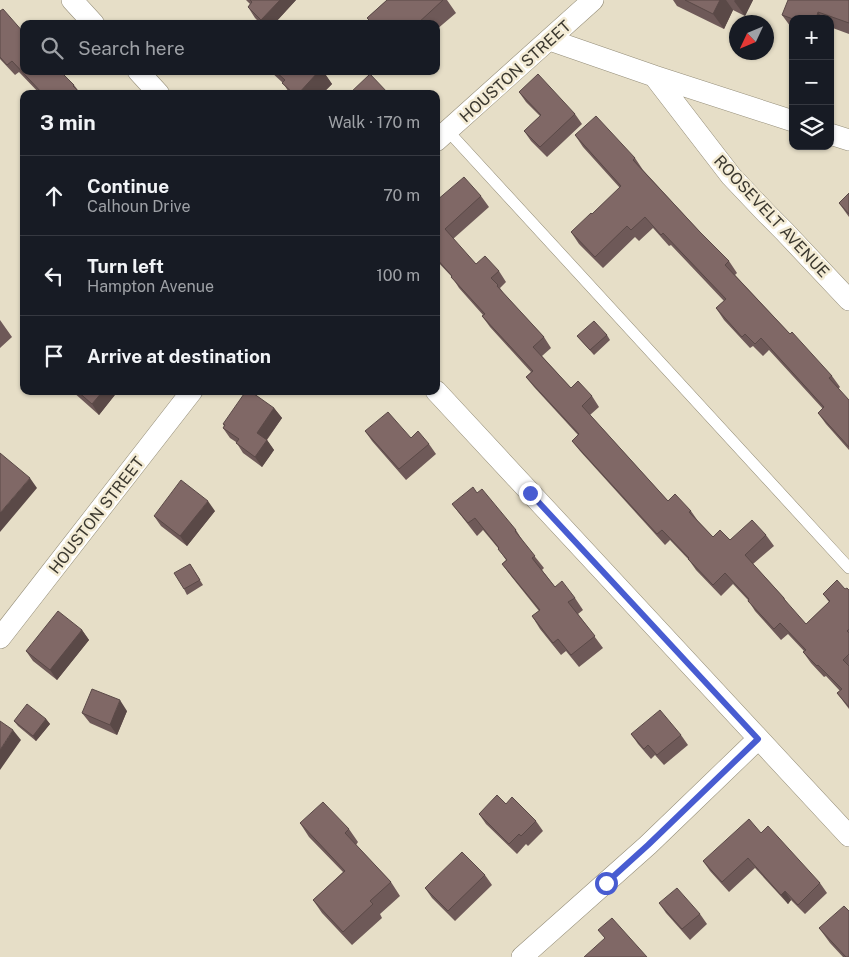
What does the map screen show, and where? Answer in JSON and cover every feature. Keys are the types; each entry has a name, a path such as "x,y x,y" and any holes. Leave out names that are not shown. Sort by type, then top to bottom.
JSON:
{"street":[{"path":"72,0 90,20"},
{"name":"HOUSTON STREET","path":"442,136 593,0"},
{"path":"550,40 789,120"},
{"path":"142,75 155,90"},
{"name":"ROOSEVELT AVENUE","path":"654,76 730,176 849,300"},
{"path":"834,135 849,140"},
{"name":"HOUSTON STREET","path":"0,638 189,395"},
{"path":"440,395 849,836"},
{"path":"522,957 648,845 758,739"}],"lane":[{"path":"442,136 849,568"}],"building":[{"path":"250,0 280,0 261,20 248,7 252,2"},
{"path":"387,0 443,0 421,20 369,20 367,18"},
{"path":"685,0 720,0 713,14"},
{"path":"788,0 849,0 849,23 834,18 834,15 818,12 817,15 789,15 789,18 782,15"},
{"path":"3,9 20,28 20,70 12,61 7,65 0,57 0,11"},
{"path":"538,74 575,114 540,147 524,131 541,115 519,92"},
{"path":"25,75 64,75 77,90 39,90"},
{"path":"279,75 315,75 302,90 290,90 282,83 285,80"},
{"path":"371,75 385,90 353,90"},
{"path":"596,116 635,158 633,160 729,261 725,265 790,334 792,332 832,376 829,378 849,400 849,447 818,413 824,407 761,338 755,344 745,334 742,337 716,308 726,299 663,233 661,235 645,217 631,230 627,226 595,257 571,232 621,186 575,135"},
{"path":"464,177 481,196 445,229 476,264 485,256 499,271 491,278 544,337 533,347 571,388 578,381 592,396 582,406 668,501 675,494 713,537 720,530 730,540 752,520 766,535 745,555 806,624 830,601 823,594 837,580 845,589 849,590 849,629 847,631 849,633 849,654 843,660 849,666 849,707 837,693 842,689 803,652 806,650 780,623 774,629 725,573 713,585 662,530 657,534 572,441 579,434 526,377 533,371 482,316 485,314 440,262 440,198"},
{"path":"849,193 849,214 839,203"},
{"path":"594,321 607,335 590,350 577,336"},
{"path":"82,395 100,395 92,404"},
{"path":"243,395 256,395 274,408 257,433 267,440 255,457 236,443 239,439 223,428 225,425 223,424"},
{"path":"388,412 411,438 418,431 429,444 399,469 365,431"},
{"path":"0,453 30,478 0,513"},
{"path":"181,480 208,501 180,536 154,516"},
{"path":"473,487 477,493 482,489 516,530 535,556 532,558 555,587 562,581 575,598 568,602 595,636 571,655 558,639 553,643 532,616 540,610 502,564 507,560 499,548 475,518 468,523 452,504"},
{"path":"190,564 200,580 184,589 174,573"},
{"path":"58,611 82,630 50,670 26,651"},
{"path":"92,689 120,700 110,725 82,713"},
{"path":"27,704 46,719 33,736 14,721"},
{"path":"660,710 681,735 657,755 648,745 644,749 631,734"},
{"path":"0,721 13,730 0,750"},
{"path":"497,795 506,804 512,797 536,821 521,836 519,834 509,844 479,814"},
{"path":"323,802 349,829 345,833 391,882 370,901 373,904 343,932 313,900 345,871 300,823"},
{"path":"749,819 761,833 768,826 820,883 798,905 785,891 781,895 748,858 722,882 703,861"},
{"path":"462,852 485,875 448,911 425,888"},
{"path":"677,888 700,914 682,929 659,903"},
{"path":"844,906 849,911 849,957 846,957 819,928"},
{"path":"612,918 647,957 584,957 605,938 598,930"}],"route":[{"path":"530,493 758,739 606,883"}]}
